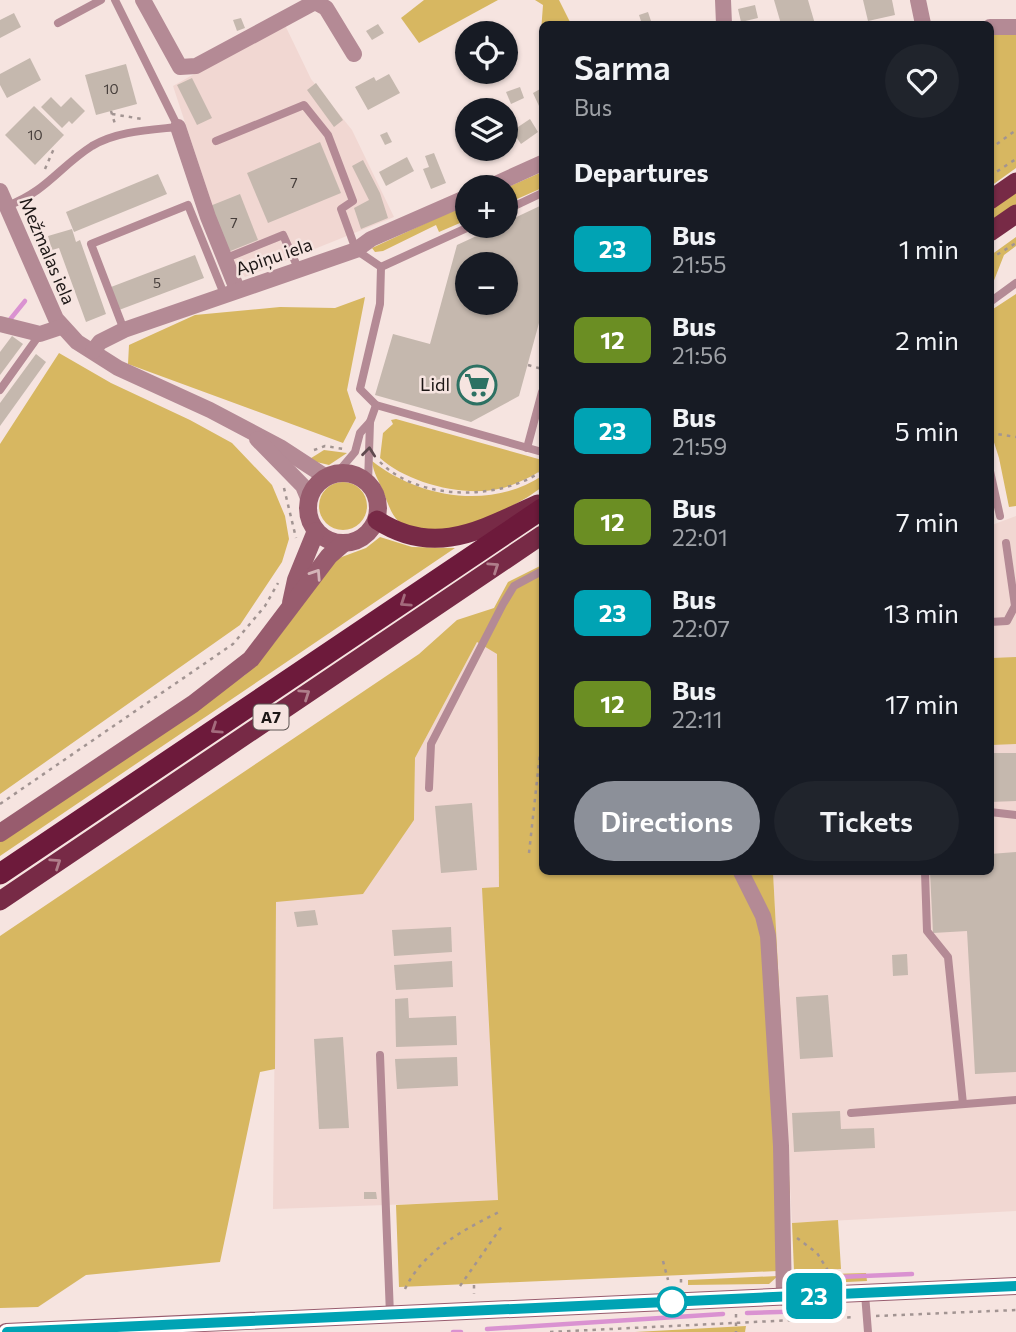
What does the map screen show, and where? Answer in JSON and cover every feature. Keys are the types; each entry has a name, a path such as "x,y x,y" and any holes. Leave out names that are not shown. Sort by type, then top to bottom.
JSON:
{"highway":[{"path":"994,197 1016,182"},
{"path":"994,229 1016,215"},
{"path":"377,520 409,536 457,538 539,503"},
{"name":"A7","path":"0,874 539,511"},
{"name":"A7","path":"0,901 539,537"}],"main road":[{"path":"0,833 193,704 251,659 328,556 344,543 366,535 377,520 379,502 368,483 348,473 332,475 308,498 308,512 316,531 324,538 344,543"},
{"path":"290,607 296,580 316,531"},
{"path":"6,1332 246,1327 390,1315 1016,1286"}],"street":[{"path":"143,0 180,67 196,66 315,2 326,8 354,54"},
{"path":"723,0 724,21"},
{"path":"918,0 922,21"},
{"path":"994,27 1016,27"},
{"path":"177,127 223,260 231,292"},
{"path":"516,175 539,164"},
{"name":"Mežmalas iela","path":"0,191 61,327 77,342 118,369 210,410 253,435"},
{"name":"Apiņu iela","path":"93,351 100,342 124,330 355,250 371,239 455,202"},
{"path":"0,324 40,334 61,327"},
{"path":"253,435 332,475"},
{"path":"253,435 303,486 308,498"},
{"path":"742,875 763,916 768,936 781,1146 784,1298"}],"lane":[{"path":"58,23 101,0"},
{"path":"7,206 43,189 94,145 123,134 177,127 115,0"},
{"path":"216,141 304,105 328,135 352,201 341,209 355,250 381,267"},
{"path":"518,204 539,194"},
{"path":"124,330 91,244 188,205 231,292"},
{"path":"381,267 455,233"},
{"path":"223,260 283,235 298,268"},
{"path":"381,267 380,304 360,389 376,405 539,451"},
{"path":"994,299 1016,283"},
{"path":"0,390 40,334"},
{"path":"527,449 539,403"},
{"path":"368,483 370,422 376,405"},
{"path":"332,475 355,452 360,433 370,422"},
{"path":"994,489 1000,516"},
{"path":"994,622 1006,621 1016,606 1006,543"},
{"path":"429,788 431,744 514,586 539,573"},
{"path":"994,813 1016,816"},
{"path":"925,875 927,931 948,957 964,1104"},
{"path":"380,1055 390,1315"},
{"path":"851,1113 1016,1100"},
{"path":"865,1294 868,1332"}],"path":[{"path":"116,128 111,112 149,122"},
{"path":"994,146 1016,130"},
{"path":"43,174 55,146 61,151"},
{"path":"994,173 1016,159"},
{"path":"994,257 1016,243"},
{"path":"528,365 539,368"},
{"path":"994,434 1016,437"},
{"path":"307,454 325,446 348,450"},
{"path":"376,459 397,477 410,482 475,494 507,489 539,473"},
{"path":"285,483 284,495 295,527 296,541"},
{"path":"0,804 233,644 265,606 283,575"},
{"path":"529,853 539,762"},
{"path":"405,1289 420,1264 466,1229 499,1212"},
{"path":"460,1286 502,1226"},
{"path":"783,1229 817,1253 843,1296"},
{"path":"663,1261 668,1279"},
{"path":"975,1304 975,1311"},
{"path":"550,1332 1016,1310"}],"shaded area":[{"path":"424,0 498,0 455,21 419,43 401,18"},
{"path":"535,0 559,0 570,21 542,21 543,5"},
{"path":"284,23 311,79 352,130 394,217 245,277 228,253 173,86"},
{"path":"1016,33 1016,168 994,184 994,34"},
{"path":"539,173 539,189 518,199 518,183"},
{"path":"1016,191 1016,205 994,220 994,206"},
{"path":"455,210 455,225 439,232 436,225 383,251 375,252 372,248"},
{"path":"1016,237 1016,246 1004,255 994,280 994,253"},
{"path":"1016,294 1016,506 1009,507 994,442 994,308"},
{"path":"365,297 347,390 356,418 343,443 128,364 129,345 195,315 280,307 335,308"},
{"path":"59,353 111,383 232,443 272,485 285,516 289,539 282,562 240,625 0,794 0,444"},
{"path":"396,419 539,459 539,472 498,489 468,491 435,486 404,474 380,458 383,433 393,424 391,420"},
{"path":"324,450 347,453 329,465 308,460"},
{"path":"372,461 411,484 455,495 500,493 522,487 539,478 539,489 515,505 480,521 443,531 426,532 400,523 390,508"},
{"path":"343,482 352,483 360,489 366,497 366,515 360,523 352,529 343,530 334,529 326,523 320,515 319,506 320,497 326,489 334,483"},
{"path":"1016,516 1016,1211 792,1223 773,875 994,875 994,524"},
{"path":"380,537 412,547 455,548 0,856 0,841 245,675 274,643 332,565 339,558 366,548"},
{"path":"539,566 539,875 773,875 790,1193 778,1271 399,1287 396,1205 498,1200 482,888 499,887 497,654 477,642 415,758 414,820 363,894 276,902 275,1069 260,1072 220,1262 86,1275 38,1307 0,1308 0,936 419,654 457,620 494,608 508,582"},
{"path":"477,642 497,653 499,887 483,889 498,1201 273,1209 276,902 414,820 415,758"},
{"path":"1016,657 1016,744 994,745 994,658"},
{"path":"838,1220 841,1269 794,1271 792,1223"},
{"path":"866,1273 867,1281 807,1284 794,1275"},
{"path":"778,1276 769,1284 688,1285 688,1280"},
{"path":"746,1326 745,1332 635,1332"}],"building":[{"path":"774,0 808,0 814,21 780,21"},
{"path":"863,0 892,0 895,15 868,21"},
{"path":"755,5 758,18 741,21 738,9"},
{"path":"648,12 651,21 641,21 639,15"},
{"path":"14,13 21,27 0,38 0,20"},
{"path":"241,18 245,28 237,31 233,20"},
{"path":"378,24 384,33 372,40 366,31"},
{"path":"30,58 41,80 7,98 0,85 0,74"},
{"path":"126,64 137,104 96,115 85,75"},
{"path":"389,74 400,93 368,110 355,87 374,77 376,81"},
{"path":"192,78 212,118 197,125 177,85"},
{"path":"316,83 343,120 334,127 307,90"},
{"path":"520,87 524,98 518,101 518,98 508,98 506,92"},
{"path":"539,90 539,106 533,93"},
{"path":"51,97 61,107 71,97 85,111 72,124 69,121 62,128 41,107"},
{"path":"34,106 64,135 35,165 5,135"},
{"path":"530,119 538,132 521,144 518,140 518,127"},
{"path":"387,132 392,142 385,145 380,135"},
{"path":"320,142 341,193 268,223 247,173"},
{"path":"434,153 446,183 431,189 423,169 429,167 425,156"},
{"path":"407,157 414,171 386,186 379,172"},
{"path":"363,160 380,193 388,218 361,229 354,208 369,200 352,166"},
{"path":"158,174 167,194 74,232 66,212"},
{"path":"240,194 258,240 228,252 210,206"},
{"path":"539,206 539,323 519,396 471,422 375,395 393,334 430,344 455,252 455,315 518,315 518,252 455,252 457,245 472,238 518,238 518,216"},
{"path":"72,229 76,242 80,240 106,314 86,322 59,248 52,250 48,236"},
{"path":"195,255 204,278 119,310 111,287"},
{"path":"12,336 23,344 0,375 0,352"},
{"path":"36,354 46,362 0,426 0,403"},
{"path":"994,753 1016,753 1016,801 994,802"},
{"path":"472,803 477,870 441,873 435,806"},
{"path":"1016,852 1016,1072 975,1074 967,931 933,933 930,875 994,875 994,854"},
{"path":"315,910 318,925 297,927 294,912"},
{"path":"451,927 452,952 394,956 392,930"},
{"path":"907,954 908,975 893,976 892,955"},
{"path":"452,961 453,987 396,990 394,965"},
{"path":"828,995 833,1057 800,1059 796,997"},
{"path":"408,998 409,1018 456,1016 457,1045 396,1047 395,999"},
{"path":"343,1037 349,1128 319,1129 314,1039"},
{"path":"457,1057 458,1086 397,1089 395,1059"},
{"path":"840,1111 841,1129 874,1128 875,1148 794,1152 792,1113"},
{"path":"364,1192 376,1192 377,1199 364,1199"}],"waterway":[{"path":"8,322 25,301"},
{"path":"839,1277 912,1274"},
{"path":"747,1313 844,1310"},
{"path":"487,1329 723,1314"},
{"path":"453,1332 461,1332"}],"bus line":[{"name":"23","path":"7,1332 843,1296 1016,1286"}],"place":[{"name":"Lidl","path":"477,385"}]}
